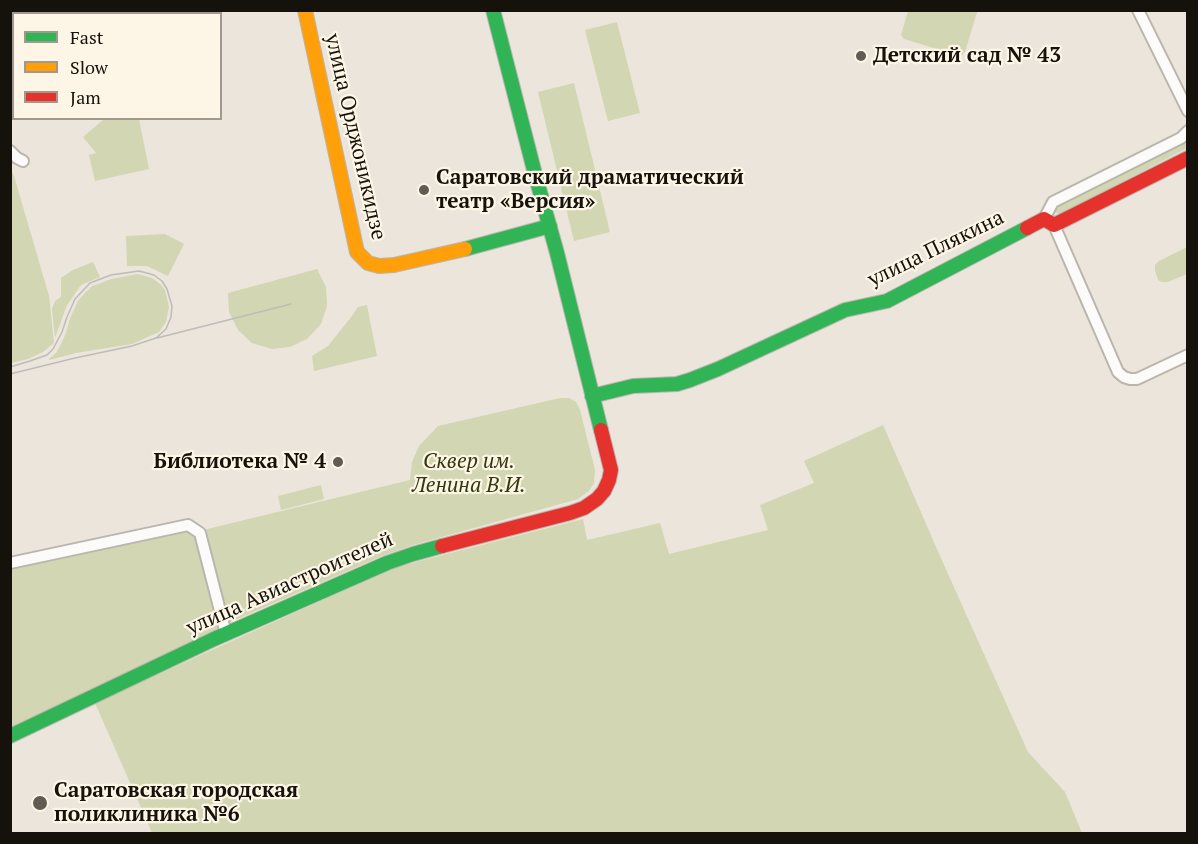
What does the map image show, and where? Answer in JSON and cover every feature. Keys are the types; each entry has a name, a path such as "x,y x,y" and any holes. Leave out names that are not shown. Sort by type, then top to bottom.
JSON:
{"main road":[{"name":"улица Орджоникидзе","path":"305,10 357,252 368,263 379,266 394,265 470,249 550,226"},
{"path":"493,10 592,396"},
{"name":"улица Плякина","path":"592,396 633,386 677,384 718,369 845,309 887,301 1049,222 1188,158"},
{"name":"улица Авиастроителей","path":"10,736 226,634 387,563 584,508 604,491 610,470 592,396"}],"street":[{"path":"1138,10 1188,111"},
{"path":"1188,131 1181,138 1053,202 1049,222 1118,372 1130,380 1137,379 1188,356"},
{"path":"10,151 23,161"},
{"path":"10,563 188,525 200,533 226,634"}],"green space":[{"path":"908,11 976,11 965,52 962,55 904,39 901,35"},
{"path":"617,22 640,113 608,121 585,30"},
{"path":"574,83 610,232 574,241 538,92"},
{"path":"103,120 139,120 149,169 95,181 89,155 96,153 83,137"},
{"path":"1187,138 1187,148 1061,214 1054,212 1053,209 1057,205"},
{"path":"11,170 49,296 54,343 43,352 28,359 11,363"},
{"path":"165,234 184,244 168,276 147,266 127,266 126,236"},
{"path":"1187,247 1187,274 1168,282 1158,280 1155,265"},
{"path":"93,262 100,277 81,285 67,305 55,338 52,309 55,301 61,297 61,278"},
{"path":"317,269 326,287 327,306 321,324 307,339 290,347 272,349 252,343 238,330 229,312 228,293"},
{"path":"138,274 152,278 165,290 169,307 166,322 159,332 132,344 49,360 62,342 78,301 92,286 111,279"},
{"path":"367,305 377,356 314,371 312,356 328,346 358,307"},
{"name":"Сквер им. Ленина В.И.","path":"560,398 569,398 576,402 580,410 595,470 594,483 589,491 578,499 413,545 382,556 228,623 203,530 410,480 412,462 419,446 438,426"},
{"path":"883,425 1028,752 1065,792 1082,833 152,833 95,703 391,569 583,519 587,540 660,523 669,554 768,530 760,505 814,483 804,461"},
{"path":"321,485 324,499 281,510 278,496"},
{"path":"187,531 194,533 198,539 219,619 217,629 11,729 10,567"}],"tram line":[{"path":"10,367 47,355 53,349 75,299 90,283 111,275 139,271 154,275 167,289 172,306 171,317 166,329 156,338 132,346 10,374"},
{"path":"157,338 291,304"}],"traffic: fast":[{"path":"493,10 601,430"},
{"path":"465,249 550,226"},
{"path":"592,396 633,386 677,384 690,380 845,310 887,301 1027,228"},
{"path":"10,736 214,639 387,563 442,546"}],"traffic: slow":[{"path":"305,10 357,252 368,263 379,266 394,265 465,249"}],"traffic: jam":[{"path":"1027,228 1044,219 1054,225 1188,158"},
{"path":"442,546 570,513 584,508 597,499 604,491 611,470 601,430"}],"place":[{"name":"Детский сад № 43","path":"861,56"},
{"name":"Саратовский драматический театр «Версия»","path":"424,190"},
{"name":"Библиотека № 4","path":"338,462"},
{"name":"Саратовская городская поликлиника №6","path":"40,803"}]}
